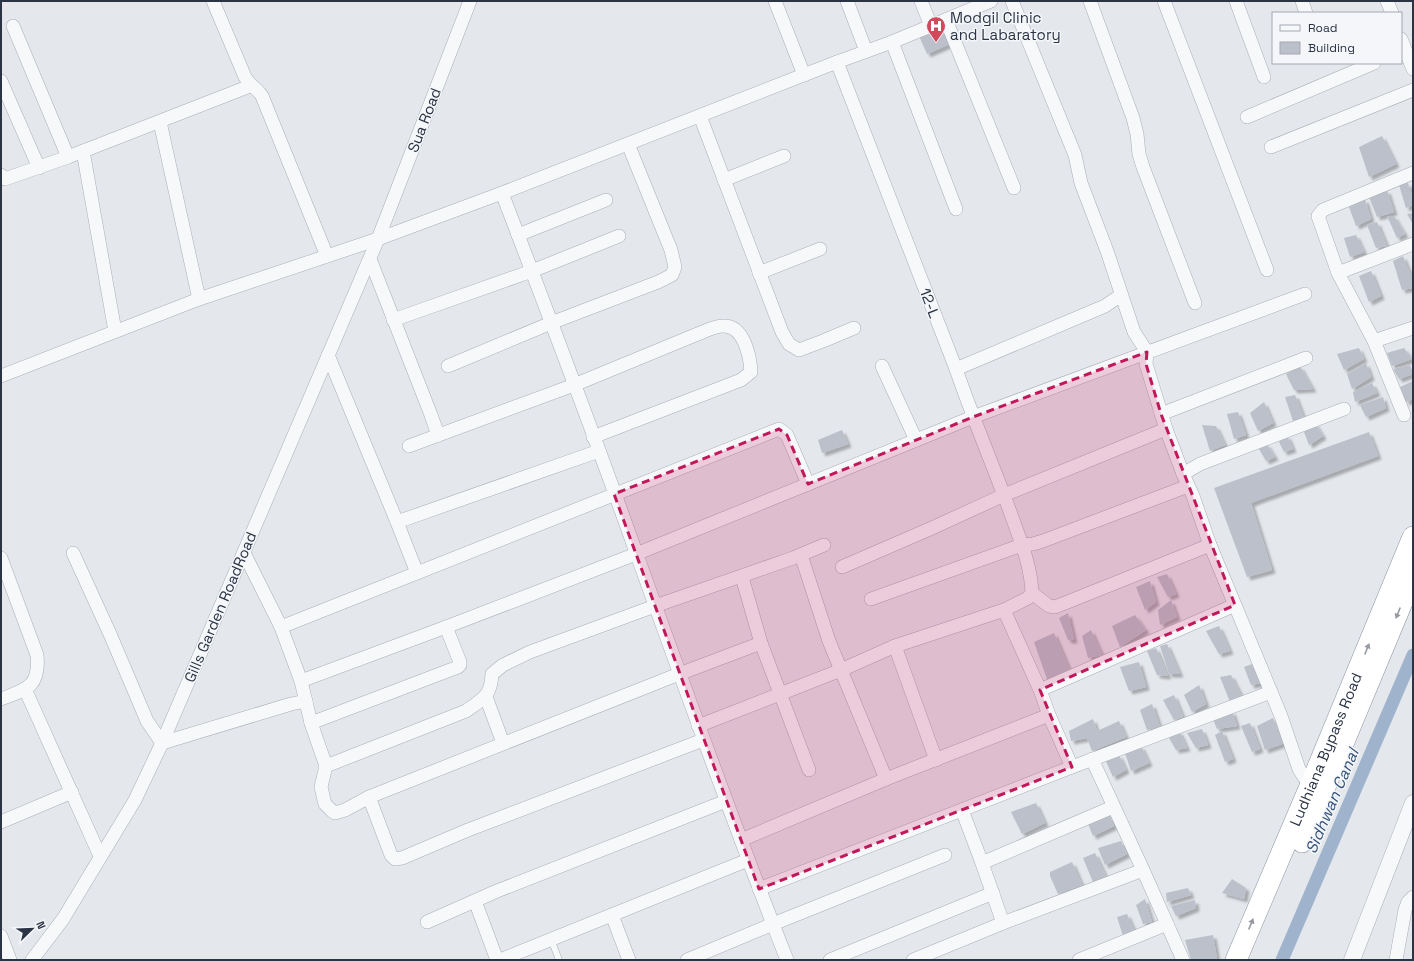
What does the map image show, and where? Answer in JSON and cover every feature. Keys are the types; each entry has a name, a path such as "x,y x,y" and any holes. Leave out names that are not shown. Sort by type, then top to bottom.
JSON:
{"highway":[{"name":"Ludhiana Bypass Road","path":"1236,960 1311,784 1413,537"},
{"name":"Ludhiana Bypass Road","path":"1251,960 1325,789 1413,576"}],"street":[{"path":"213,1 245,77 250,86 257,89 262,96 327,256"},
{"name":"Sua Road","path":"378,239 470,1"},
{"path":"775,1 804,75"},
{"path":"847,1 866,52"},
{"path":"921,1 931,26"},
{"path":"1,376 199,299 378,239 502,193 837,62 892,42 991,1"},
{"path":"1012,1 1071,143 1081,183 1107,251 1134,332 1147,352 1146,364 1166,429 1210,545 1281,716 1299,768 1304,777 1311,784"},
{"path":"1090,1 1133,118 1142,167 1195,303"},
{"path":"1164,1 1267,270"},
{"path":"1236,1 1264,77"},
{"path":"1302,1 1306,12"},
{"path":"1387,1 1392,12"},
{"path":"946,20 1014,188"},
{"path":"13,26 68,157"},
{"path":"892,42 956,209"},
{"path":"1402,47 1413,69"},
{"name":"12-L","path":"837,62 1004,495 1030,571 1032,593"},
{"path":"1247,117 1372,64"},
{"path":"1,81 39,168"},
{"path":"1,175 5,179 39,168 250,86"},
{"path":"1271,147 1413,90"},
{"path":"700,116 782,332 789,344 799,350 854,328"},
{"path":"160,122 199,299"},
{"path":"448,366 551,323 658,282 672,275 675,267 671,250 628,144"},
{"path":"82,151 115,331"},
{"path":"724,180 784,156"},
{"path":"1404,415 1374,341 1338,273 1318,216 1323,210 1413,174"},
{"path":"502,193 599,451 703,740 787,960"},
{"path":"518,235 606,200"},
{"path":"394,320 532,271 619,236"},
{"name":"Gills Garden RoadRoad","path":"32,960 63,919 135,800 162,743 378,239"},
{"path":"1338,273 1413,244"},
{"path":"759,273 820,249"},
{"path":"370,259 438,435"},
{"path":"301,681 636,554 973,417 1305,294"},
{"path":"956,369 1105,306 1122,295"},
{"path":"409,446 574,384 705,330 723,326 735,329 743,339 750,359 751,372 741,380 593,436"},
{"path":"1374,341 1413,328"},
{"path":"328,355 417,573"},
{"path":"1161,414 1306,358"},
{"path":"882,366 916,440"},
{"path":"871,599 1022,545 1043,541 1186,480 1206,462 1344,409"},
{"path":"281,627 779,429 786,435 808,484"},
{"path":"842,567 1004,495 1166,429"},
{"path":"397,522 599,451"},
{"path":"326,766 466,711 486,697 492,684 492,674 503,665 530,652 655,606 742,577 824,545"},
{"path":"698,726 781,692 841,670 895,646 1004,610 1028,598 1032,593 1049,606 1055,607 1210,545"},
{"path":"73,553 110,634 147,721 162,743 291,704 306,701"},
{"path":"244,553 281,627 301,681 310,724 326,766 321,787 326,804 336,813 345,810 369,797 503,743 761,643"},
{"path":"801,555 829,641 886,780"},
{"path":"1,558 37,655 38,668 34,682 26,689 1,699"},
{"path":"742,577 761,643 781,692 809,770"},
{"path":"1040,690 1235,605"},
{"path":"1004,610 1040,690 1049,715 1072,767"},
{"path":"310,724 458,667 460,662 446,627"},
{"path":"895,646 936,760"},
{"path":"26,689 100,856"},
{"path":"759,889 1092,759 1271,692"},
{"path":"486,697 503,743"},
{"path":"741,840 1049,715"},
{"path":"369,797 391,855 395,859 402,858 461,833 703,740"},
{"path":"1092,759 1183,960"},
{"path":"1,822 72,792"},
{"path":"427,922 497,891 726,801"},
{"path":"1352,960 1413,803"},
{"path":"982,863 1113,807"},
{"path":"962,810 1003,923"},
{"path":"687,960 945,855"},
{"path":"500,960 748,860"},
{"path":"913,960 1003,923 1143,870"},
{"path":"830,960 993,893"},
{"path":"1396,960 1405,910 1408,902 1413,897"},
{"path":"475,901 497,960"},
{"path":"612,915 629,960"},
{"path":"1079,960 1167,924"},
{"path":"1,936 7,957"}],"lane":[{"path":"551,939 559,960"}],"highlighted area":[{"path":"1147,352 1146,364 1161,414 1235,605 1040,690 1072,767 759,889 614,494 779,429 787,435 808,484 973,417"}],"building":[{"path":"931,31 934,37 947,32 952,43 927,54 919,36"},
{"path":"1382,136 1396,164 1369,177 1359,147"},
{"path":"1408,183 1413,199 1413,205 1406,208 1399,185"},
{"path":"1387,190 1394,212 1377,217 1369,197"},
{"path":"1365,199 1371,219 1356,226 1349,207"},
{"path":"1413,213 1413,224 1407,214"},
{"path":"1387,216 1394,216 1405,234 1397,238"},
{"path":"1377,222 1387,246 1376,248 1367,225"},
{"path":"1356,235 1364,252 1350,257 1344,238"},
{"path":"1403,256 1413,281 1413,288 1402,290 1393,261"},
{"path":"1371,271 1381,296 1369,302 1359,276"},
{"path":"1359,348 1364,359 1344,370 1337,354"},
{"path":"1404,348 1412,359 1392,366 1387,353"},
{"path":"1366,363 1371,377 1352,389 1347,374"},
{"path":"1410,365 1413,374 1399,379 1393,369"},
{"path":"1300,366 1313,389 1294,390 1286,374"},
{"path":"1413,381 1413,399 1406,402 1400,387"},
{"path":"1372,383 1377,393 1355,402 1353,392"},
{"path":"1295,395 1304,418 1293,421 1285,397"},
{"path":"1383,397 1386,408 1366,417 1360,405"},
{"path":"1264,402 1273,423 1258,431 1250,413"},
{"path":"1238,412 1246,435 1234,439 1227,414"},
{"path":"1315,423 1323,436 1309,445 1304,432"},
{"path":"1202,425 1216,426 1225,445 1210,451"},
{"path":"842,430 848,444 822,453 818,440"},
{"path":"1369,432 1378,456 1251,503 1272,570 1247,577 1214,488"},
{"path":"1287,435 1293,449 1284,452 1279,442"},
{"path":"1267,444 1275,457 1266,461 1259,449"},
{"path":"1167,574 1176,594 1168,597 1157,577"},
{"path":"1150,581 1156,602 1145,610 1136,587"},
{"path":"1171,600 1177,617 1160,625 1158,610"},
{"path":"1068,613 1074,640 1068,640 1059,618"},
{"path":"1135,615 1146,630 1120,647 1112,626"},
{"path":"1219,626 1230,651 1219,654 1206,631"},
{"path":"1091,630 1102,655 1088,658 1082,636"},
{"path":"1054,633 1070,671 1048,682 1034,642"},
{"path":"1167,644 1180,674 1169,674 1160,646"},
{"path":"1156,648 1168,676 1157,675 1147,651"},
{"path":"1139,662 1146,687 1129,691 1120,667"},
{"path":"1252,664 1261,683 1251,685 1244,667"},
{"path":"1231,675 1242,697 1230,702 1220,677"},
{"path":"1199,685 1206,704 1192,712 1184,695"},
{"path":"1174,695 1183,717 1174,720 1163,700"},
{"path":"1152,704 1160,727 1147,730 1140,710"},
{"path":"1232,711 1237,726 1217,729 1213,719"},
{"path":"1273,718 1285,743 1265,750 1257,726"},
{"path":"1093,719 1097,731 1119,721 1126,737 1092,751 1087,738 1071,741 1069,731"},
{"path":"1250,723 1260,749 1252,752 1241,726"},
{"path":"1202,729 1208,745 1196,748 1187,733"},
{"path":"1179,731 1187,748 1176,750 1167,734"},
{"path":"1222,731 1233,759 1225,762 1215,735"},
{"path":"1141,746 1149,763 1131,771 1125,753"},
{"path":"1119,755 1126,770 1113,777 1105,759"},
{"path":"1036,803 1045,823 1022,834 1011,812"},
{"path":"1110,815 1114,826 1093,836 1088,824"},
{"path":"1121,841 1127,854 1105,865 1098,848"},
{"path":"1095,853 1106,877 1093,882 1083,858"},
{"path":"1072,862 1082,885 1058,894 1050,876 1050,872"},
{"path":"1232,879 1246,888 1244,899 1222,893"},
{"path":"1188,888 1191,895 1167,902 1166,893"},
{"path":"1145,899 1152,922 1143,924 1136,905"},
{"path":"1195,900 1196,908 1176,916 1171,906"},
{"path":"1127,914 1134,930 1123,936 1117,917"},
{"path":"1213,935 1217,959 1191,960 1185,940"}],"waterway":[{"name":"Sidhwan Canal","path":"1282,960 1413,655"}],"place":[{"name":"Modgil Clinic and Labaratory","path":"936,43"}]}
